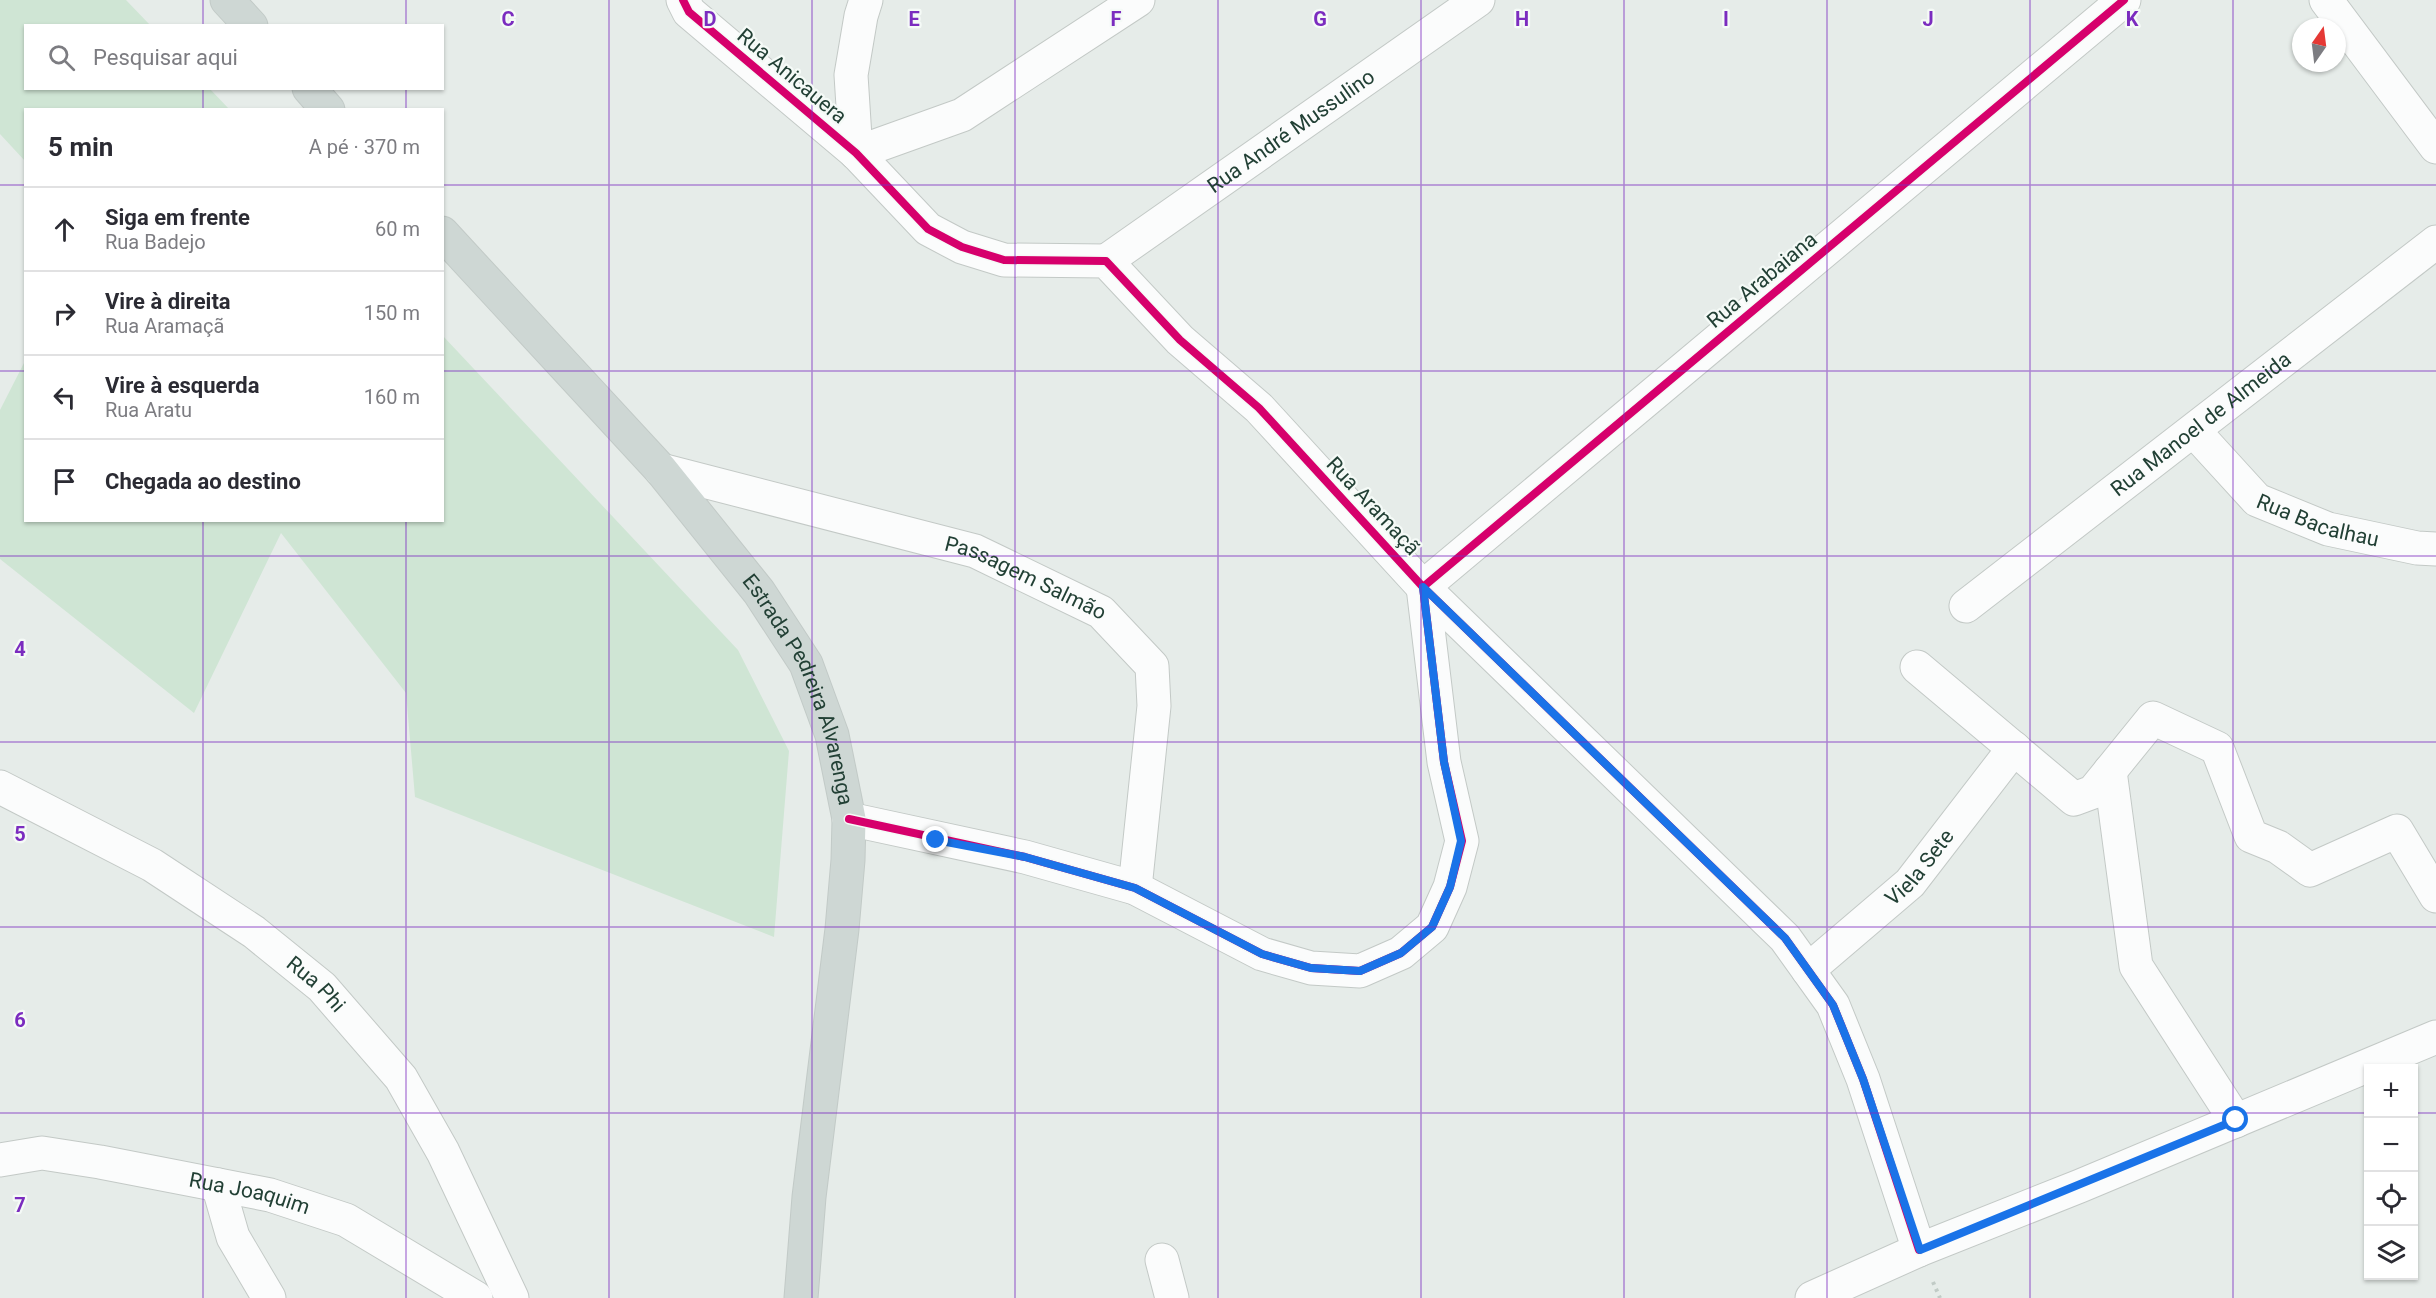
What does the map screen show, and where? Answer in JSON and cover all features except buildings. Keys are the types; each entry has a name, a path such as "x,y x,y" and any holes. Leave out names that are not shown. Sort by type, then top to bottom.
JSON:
{"main road":[{"path":"227,0 249,24"},
{"path":"311,90 326,108"},
{"name":"Estrada Pedreira Alvarenga","path":"444,235 661,470 759,592 806,664 832,735 849,819 848,860 842,929 809,1197 801,1298"}],"street":[{"name":"Rua Anicauera","path":"683,0 689,12 856,153"},
{"path":"866,0 851,75 856,153 928,229 962,248 1004,260 1106,261"},
{"path":"856,153 962,116 1138,0"},
{"name":"Rua André Mussulino","path":"1106,261 1478,0"},
{"name":"Rua Arabaiana","path":"1423,587 2124,0"},
{"path":"2326,0 2436,147"},
{"name":"Rua Manoel de Almeida","path":"1966,606 2436,242"},
{"name":"Rua Aramaçã","path":"1106,261 1180,340 1258,408 1423,587 1785,938 1833,1005 1863,1079 1920,1250"},
{"name":"Rua Bacalhau","path":"2194,431 2257,500 2328,530 2417,548 2436,549"},
{"name":"Passagem Salmão","path":"661,470 975,551 1101,612 1152,666 1154,706 1135,888"},
{"path":"849,819 1025,857 1135,888 1262,954 1311,968 1360,971 1401,953 1432,927 1450,887 1461,841 1444,762 1423,587"},
{"path":"1917,667 2074,799 2093,792 2153,718 2217,748 2251,836 2278,848 2310,870 2397,831 2436,896"},
{"name":"Viela Sete","path":"1808,970 1910,883 2014,748"},
{"path":"2110,771 2136,966 2236,1120"},
{"name":"Rua Phi","path":"0,787 152,865 254,932 322,987 401,1078 442,1152 513,1298"},
{"path":"1812,1298 1920,1250 2436,1036"},
{"name":"Rua Joaquim","path":"0,1160 42,1153 270,1195 346,1220 476,1298"},
{"path":"218,1185 233,1237 269,1298"},
{"path":"1161,1260 1172,1298"}],"green space":[{"path":"0,0 126,0 149,24 24,24 24,90 211,90 228,108 24,108 24,160 0,134"},
{"path":"444,337 738,650 789,751 774,937 415,797 406,693 281,533 194,713 0,559 0,410 24,363 24,522 444,522"}],"cycle path":[{"path":"683,0 689,12 856,153 928,229 962,247 1004,260 1106,261 1180,340 1259,408 1423,587 1785,938 1833,1005 1863,1079 1919,1250"},
{"path":"849,819 1025,857 1135,888 1262,954 1311,968 1360,971 1401,953 1432,927 1450,887 1462,841 1444,762 1423,587 2124,0"}],"route":[{"path":"936,840 1025,857 1135,888 1262,954 1311,968 1360,971 1401,953 1432,927 1450,887 1461,841 1444,762 1423,587 1785,938 1833,1005 1863,1079 1920,1250 2236,1120"}]}
